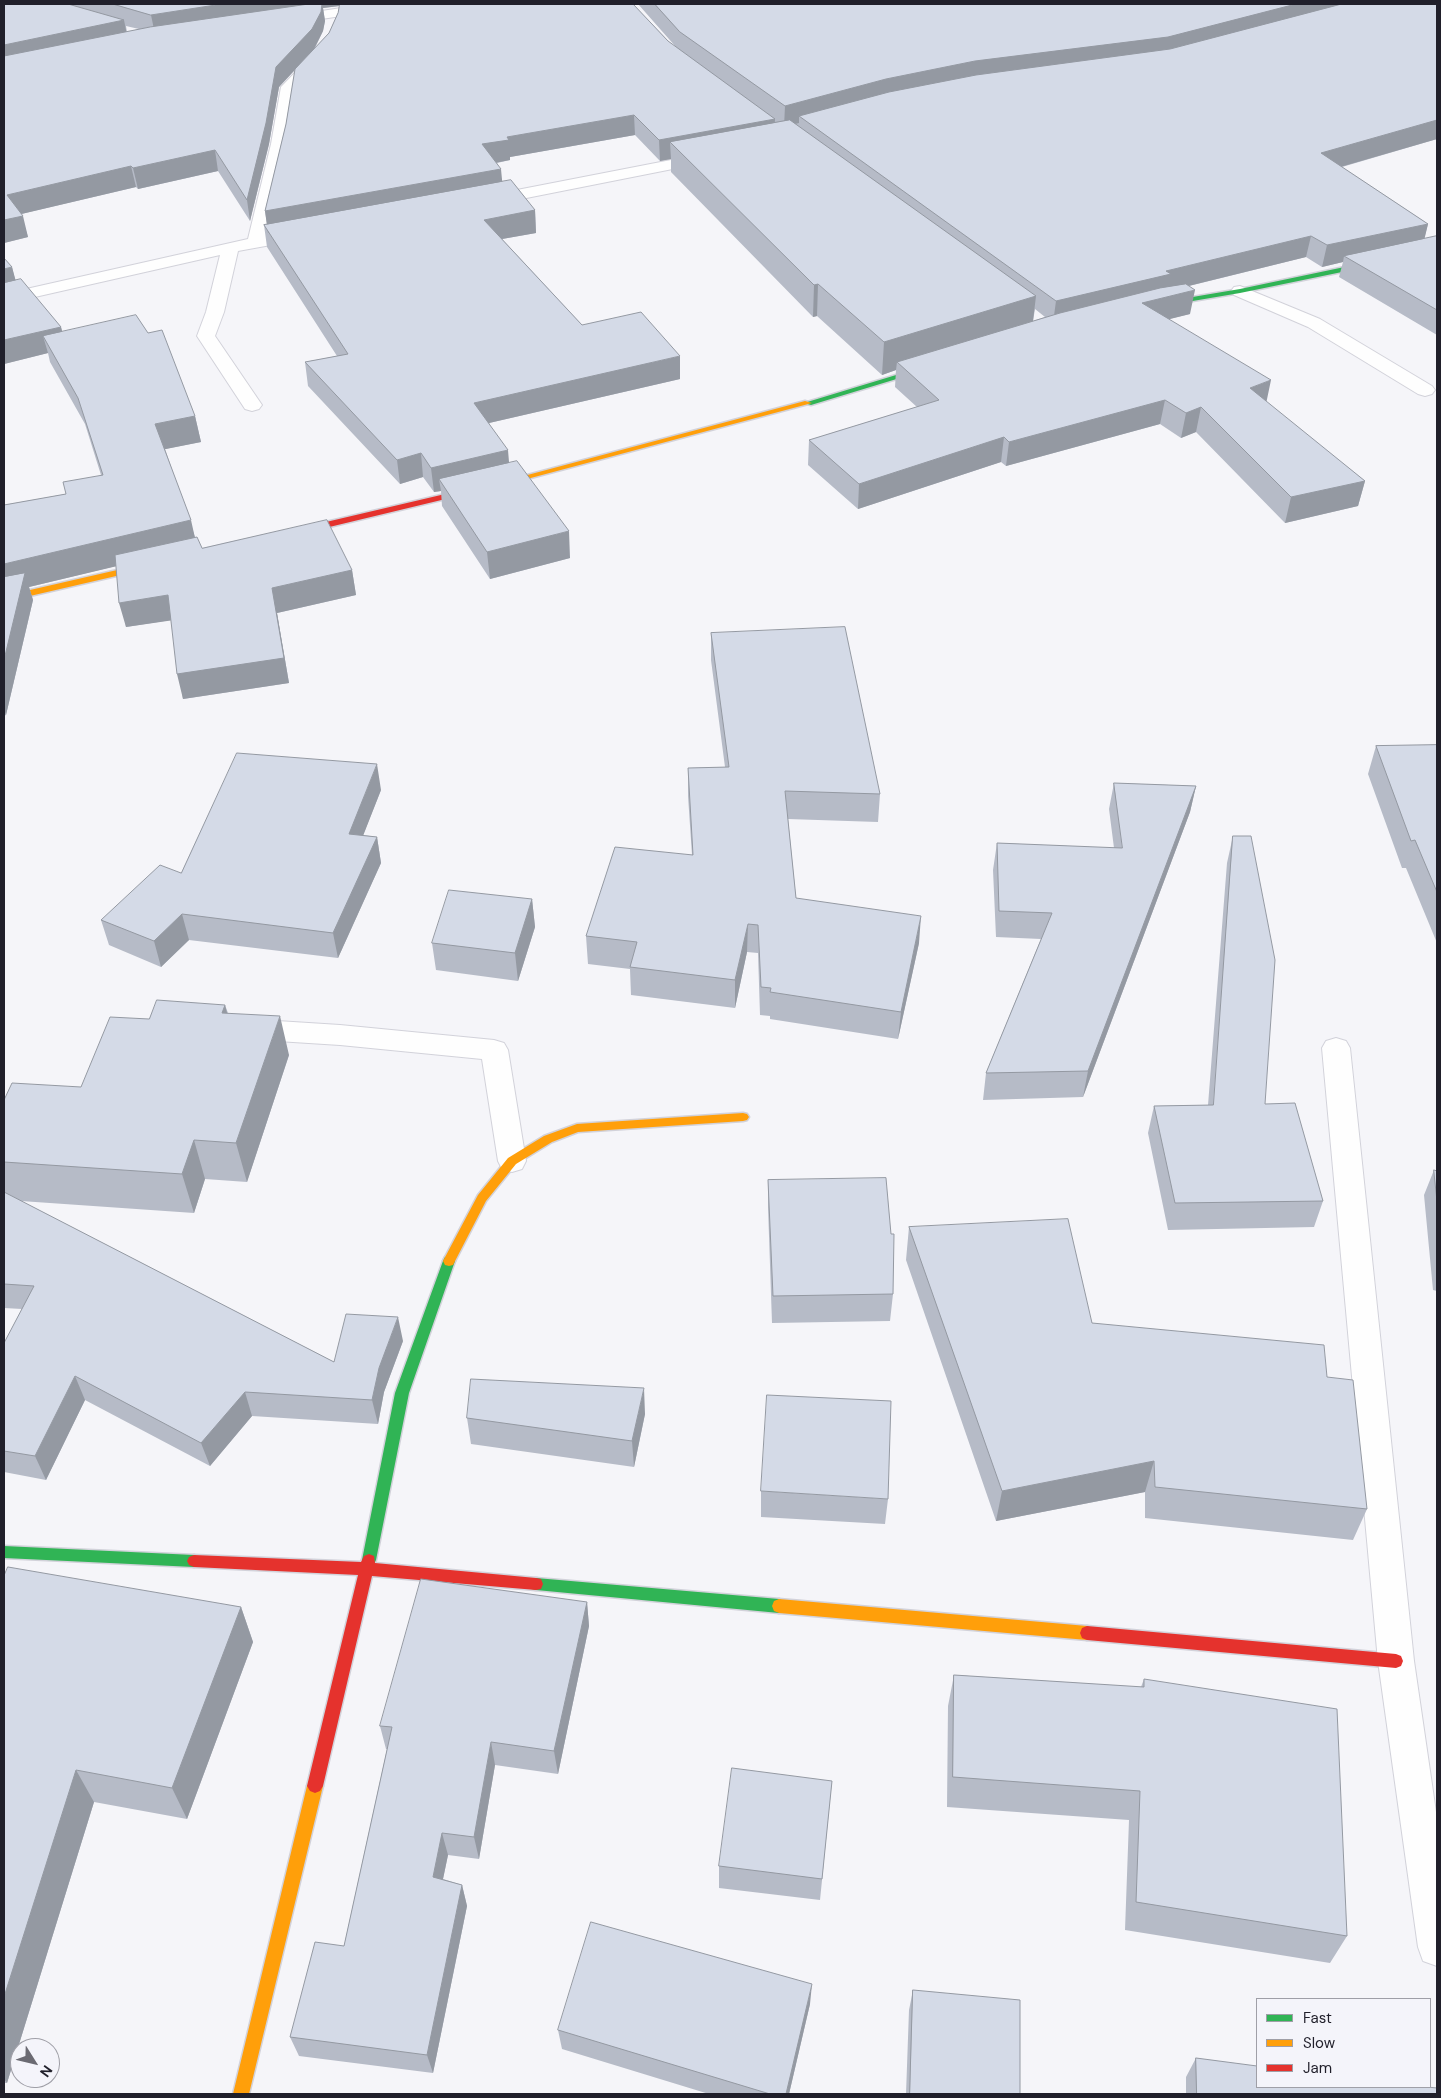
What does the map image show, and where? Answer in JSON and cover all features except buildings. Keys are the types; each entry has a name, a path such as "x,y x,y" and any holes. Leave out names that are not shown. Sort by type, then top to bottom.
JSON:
{"street":[{"path":"278,22 395,4"},
{"path":"256,242 279,144 289,87 323,52 329,39 335,12"},
{"path":"467,204 727,154"},
{"path":"4,299 256,242 323,230"},
{"path":"230,248 215,312 206,336 252,406"},
{"path":"1146,307 1240,291 1437,249"},
{"path":"1240,291 1314,323 1425,390"},
{"path":"285,534 499,485 862,389 946,363"},
{"path":"4,599 159,563"},
{"path":"217,1028 340,1035 494,1050 512,1161"},
{"path":"1336,1048 1396,1661 1437,1947"},
{"path":"241,2094 367,1569 405,1384 449,1261 482,1198 512,1161 548,1139 577,1128 743,1117"},
{"path":"4,1552 367,1569 1396,1661"}],"traffic: fast":[{"path":"1157,305 1240,291 1373,263"},
{"path":"808,403 932,367"},
{"path":"369,1560 402,1393 449,1261"},
{"path":"4,1552 194,1561"},
{"path":"536,1584 779,1606"}],"traffic: slow":[{"path":"1373,263 1437,249"},
{"path":"509,481 808,403"},
{"path":"4,599 152,565"},
{"path":"449,1261 482,1198 512,1161 548,1139 577,1128 743,1117"},
{"path":"779,1606 1087,1633"},
{"path":"241,2094 315,1786"}],"traffic: jam":[{"path":"292,533 509,481"},
{"path":"315,1786 369,1560"},
{"path":"194,1561 367,1569 536,1584"},
{"path":"1087,1633 1396,1661"}]}
